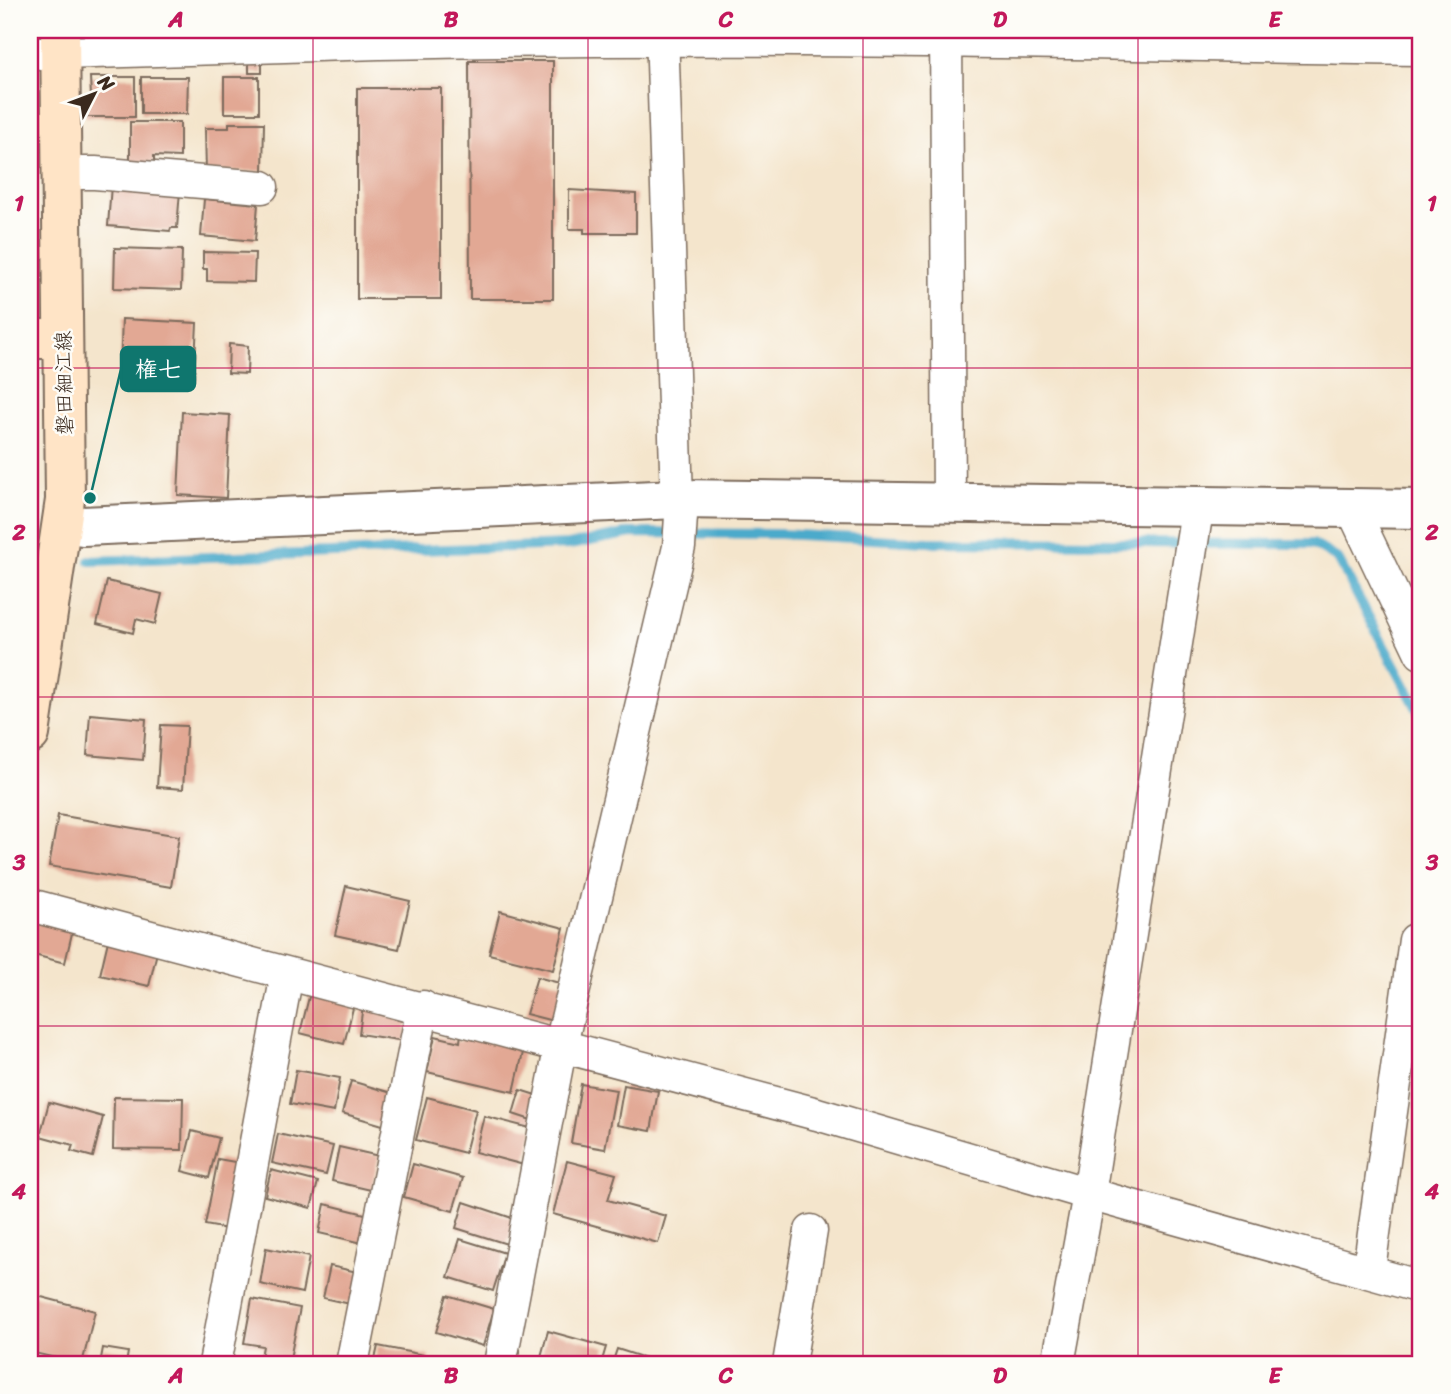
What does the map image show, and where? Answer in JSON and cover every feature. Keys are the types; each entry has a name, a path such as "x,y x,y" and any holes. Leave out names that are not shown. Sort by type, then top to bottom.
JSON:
{"main road":[{"name":"磐田細江線","path":"30,734 35,665 63,523 46,339 61,173 50,46"}],"street":[{"path":"500,1364 561,1044 679,521 662,35"},
{"path":"946,35 949,503"},
{"path":"50,46 381,36 946,35 1421,49"},
{"path":"61,173 95,173 262,187"},
{"path":"63,523 83,526 679,521 949,503 1197,513 1352,508 1421,509"},
{"path":"1352,508 1421,653"},
{"path":"1058,1364 1089,1194 1197,513"},
{"path":"30,905 287,974 423,1007 817,1114 1089,1194 1369,1269 1421,1287"},
{"path":"1369,1269 1415,940"},
{"path":"215,1364 287,974"},
{"path":"352,1364 423,1007"},
{"path":"789,1364 811,1231"}],"building":[{"path":"249,55 262,55 262,73 249,73"},
{"path":"469,61 553,61 553,299 470,299"},
{"path":"90,77 135,77 135,117 86,117 86,97 91,96"},
{"path":"141,77 188,77 187,114 141,114"},
{"path":"224,77 259,77 259,113 224,113"},
{"path":"357,88 441,88 441,299 357,299"},
{"path":"130,122 180,122 180,157 154,156 154,162 130,162"},
{"path":"229,123 264,123 263,171 206,171 205,128 229,128"},
{"path":"111,185 180,191 177,228 171,228 170,231 108,226"},
{"path":"569,190 636,194 636,233 584,233 584,229 569,229"},
{"path":"204,199 258,204 255,241 201,236"},
{"path":"115,248 182,250 181,290 114,288"},
{"path":"203,252 255,253 254,282 207,281 207,269 203,269"},
{"path":"122,319 197,323 194,380 156,378 156,371 120,369"},
{"path":"229,344 248,346 247,374 228,373"},
{"path":"182,412 230,415 226,498 178,495"},
{"path":"107,581 162,594 155,624 136,619 133,633 97,624"},
{"path":"90,714 146,719 143,760 87,755"},
{"path":"161,725 187,726 183,789 157,787"},
{"path":"58,815 179,836 171,887 49,866"},
{"path":"346,886 410,901 399,949 335,935"},
{"path":"500,911 564,928 553,970 489,954"},
{"path":"30,919 73,929 65,963 30,954"},
{"path":"108,941 157,952 149,986 100,975"},
{"path":"537,977 563,984 553,1021 526,1014"},
{"path":"311,989 355,1000 344,1044 300,1033"},
{"path":"363,1005 399,1011 398,1020 407,1022 405,1041 359,1034"},
{"path":"461,1033 524,1048 514,1092 427,1072 435,1036 460,1042"},
{"path":"296,1070 340,1078 334,1112 290,1104"},
{"path":"351,1081 395,1094 386,1126 342,1113"},
{"path":"581,1084 616,1090 605,1149 571,1143"},
{"path":"624,1085 658,1091 651,1131 617,1125"},
{"path":"520,1090 542,1097 534,1121 513,1114"},
{"path":"114,1097 183,1098 182,1150 113,1149"},
{"path":"427,1097 476,1110 465,1153 416,1140"},
{"path":"49,1102 103,1117 93,1157 71,1151 73,1145 40,1136"},
{"path":"484,1116 534,1129 524,1165 475,1152"},
{"path":"192,1131 219,1138 209,1178 182,1171"},
{"path":"278,1134 333,1146 326,1175 272,1163"},
{"path":"339,1147 379,1156 371,1190 332,1181"},
{"path":"218,1159 246,1164 233,1230 205,1225"},
{"path":"567,1161 616,1174 608,1200 666,1216 658,1243 553,1214"},
{"path":"413,1164 463,1178 453,1211 404,1197"},
{"path":"271,1170 318,1182 311,1208 265,1196"},
{"path":"464,1202 515,1219 507,1244 456,1228"},
{"path":"325,1204 373,1216 367,1244 319,1233"},
{"path":"460,1239 505,1253 493,1291 448,1277"},
{"path":"266,1248 309,1257 302,1293 260,1284"},
{"path":"330,1266 362,1273 355,1305 323,1298"},
{"path":"30,1294 95,1311 82,1364 30,1352"},
{"path":"447,1295 494,1309 483,1346 436,1332"},
{"path":"252,1299 300,1308 289,1364 260,1363 263,1346 244,1343"},
{"path":"548,1331 606,1347 601,1364 539,1364"},
{"path":"378,1346 429,1356 428,1364 374,1364"},
{"path":"103,1348 128,1352 126,1364 100,1364"},
{"path":"617,1349 658,1362 612,1364"}],"waterway":[{"path":"90,561 569,545 631,533 780,534 928,542 1313,544 1338,559 1421,716"}],"place":[{"name":"権七","path":"90,498"}]}
